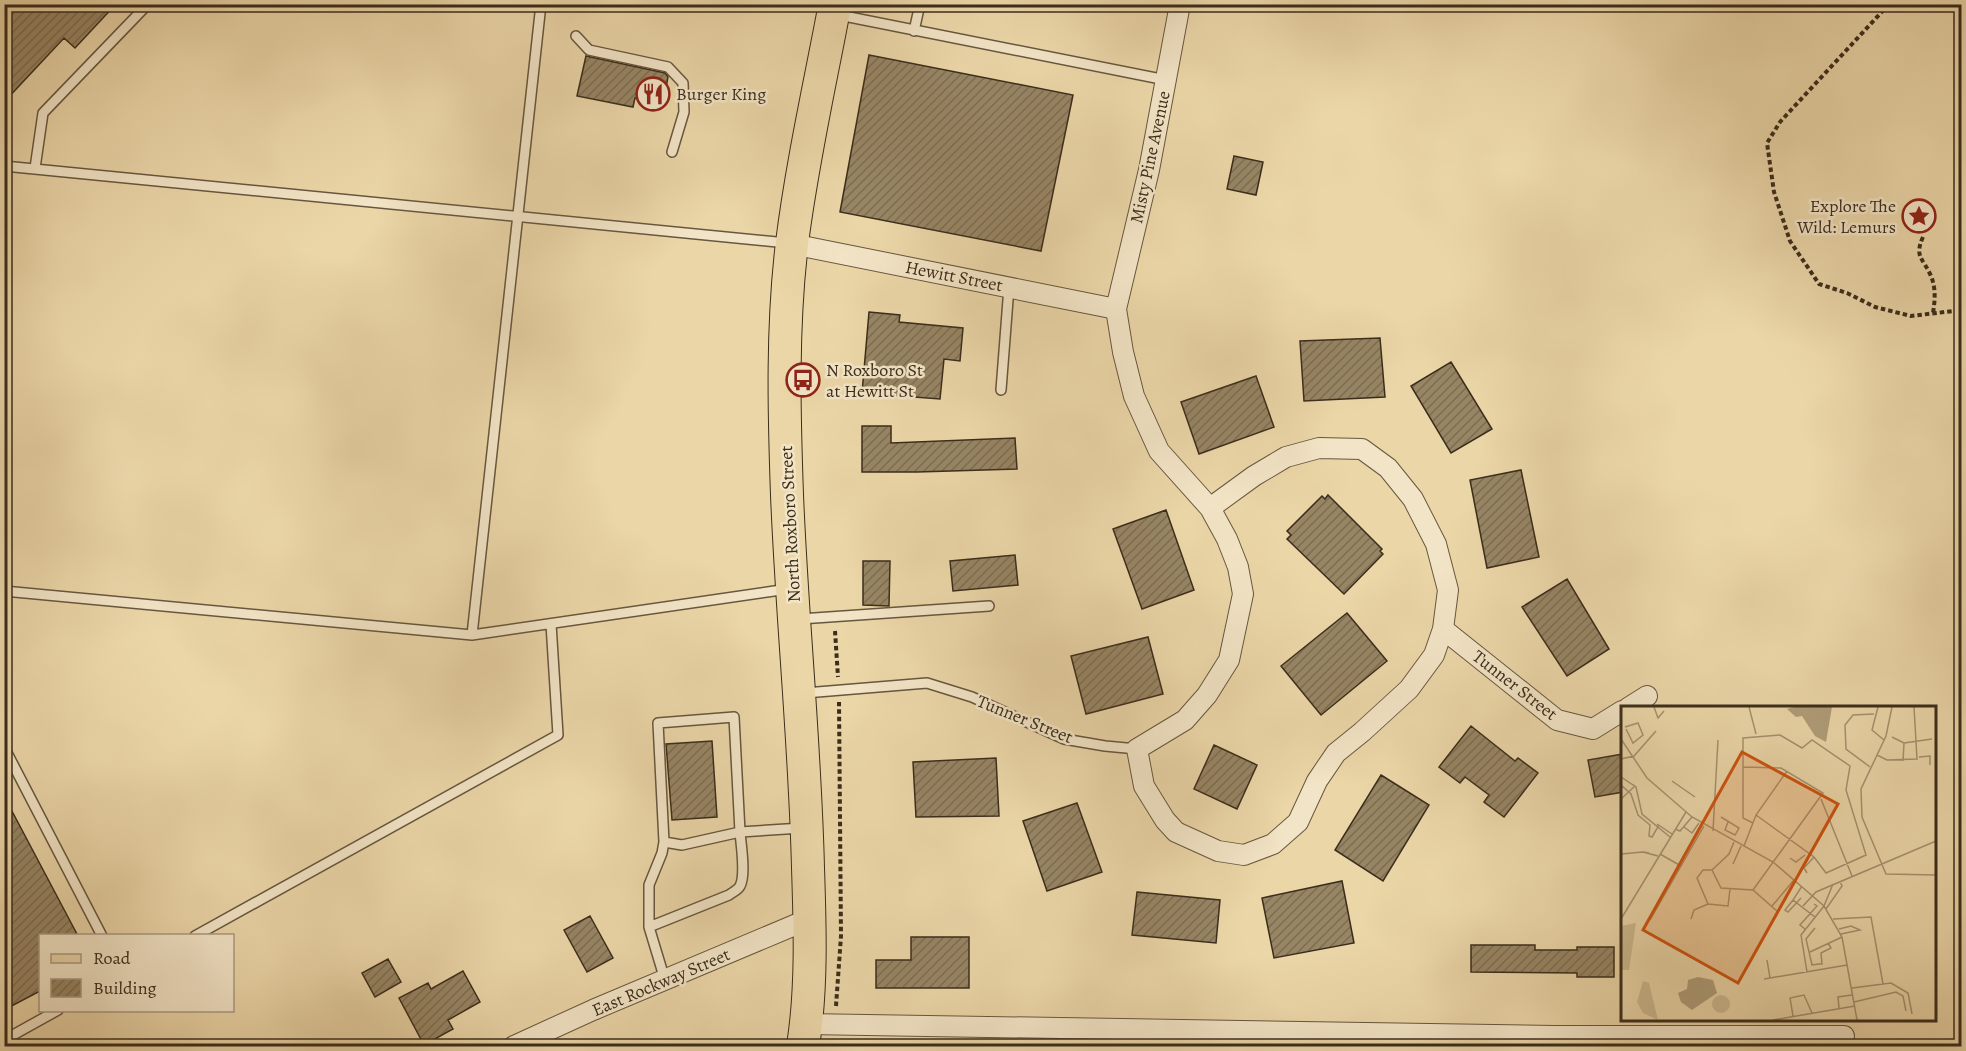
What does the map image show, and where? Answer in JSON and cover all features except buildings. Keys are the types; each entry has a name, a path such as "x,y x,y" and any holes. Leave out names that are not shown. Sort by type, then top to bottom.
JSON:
{"main road":[{"name":"North Roxboro Street","path":"805,1035 809,919 807,828 787,496 786,316 792,244 801,182 834,9"}],"street":[{"name":"Misty Pine Avenue","path":"1116,309 1149,170 1180,4"},
{"name":"Hewitt Street","path":"792,244 1116,309"},
{"path":"1116,309 1123,352 1134,396 1159,451 1210,507 1227,539 1238,567 1244,594 1229,660 1207,695 1185,720 1137,749 1144,786 1165,820 1176,832 1218,851 1244,855 1272,844 1298,822 1317,781 1336,753 1409,688 1434,655 1443,629 1448,590 1436,544 1413,499 1388,468 1362,449 1318,448 1286,457 1210,507"},
{"name":"Tunner Street","path":"1443,629 1557,720 1593,729 1621,712"},
{"path":"1631,706 1647,696"},
{"name":"East Rockway Street","path":"514,1047 593,1010 809,919"},
{"path":"805,1035 1844,1036"}],"lane":[{"path":"35,168 43,113 148,4"},
{"path":"472,635 541,4"},
{"path":"914,31 920,4"},
{"path":"834,9 914,31 1166,80"},
{"path":"576,36 590,50 668,67 683,83 684,112 672,152"},
{"path":"4,166 755,238 792,244"},
{"path":"1001,390 1009,287"},
{"path":"4,591 472,635 793,588"},
{"path":"795,619 989,606"},
{"path":"199,934 558,735 551,624"},
{"name":"Tunner Street","path":"799,693 927,683 972,697 1064,739 1137,749"},
{"path":"649,927 729,895 742,883 734,717 658,723 664,842 649,885 649,927 665,980"},
{"path":"4,747 101,934"},
{"path":"664,842 682,845 740,832 807,828"},
{"path":"4,1040 56,1012"}],"path":[{"path":"1890,4 1780,122 1767,142 1774,192 1790,241 1819,284 1847,293 1875,307 1911,316 1962,310"},
{"path":"1923,237 1918,248 1920,258 1932,277 1936,298 1933,313"},
{"path":"834,617 838,690 841,936 836,1006"}],"place":[{"name":"Burger King","path":"653,94"},
{"name":"Explore The Wild: Lemurs","path":"1919,216"},
{"name":"N Roxboro St at Hewitt St","path":"803,380"}]}
